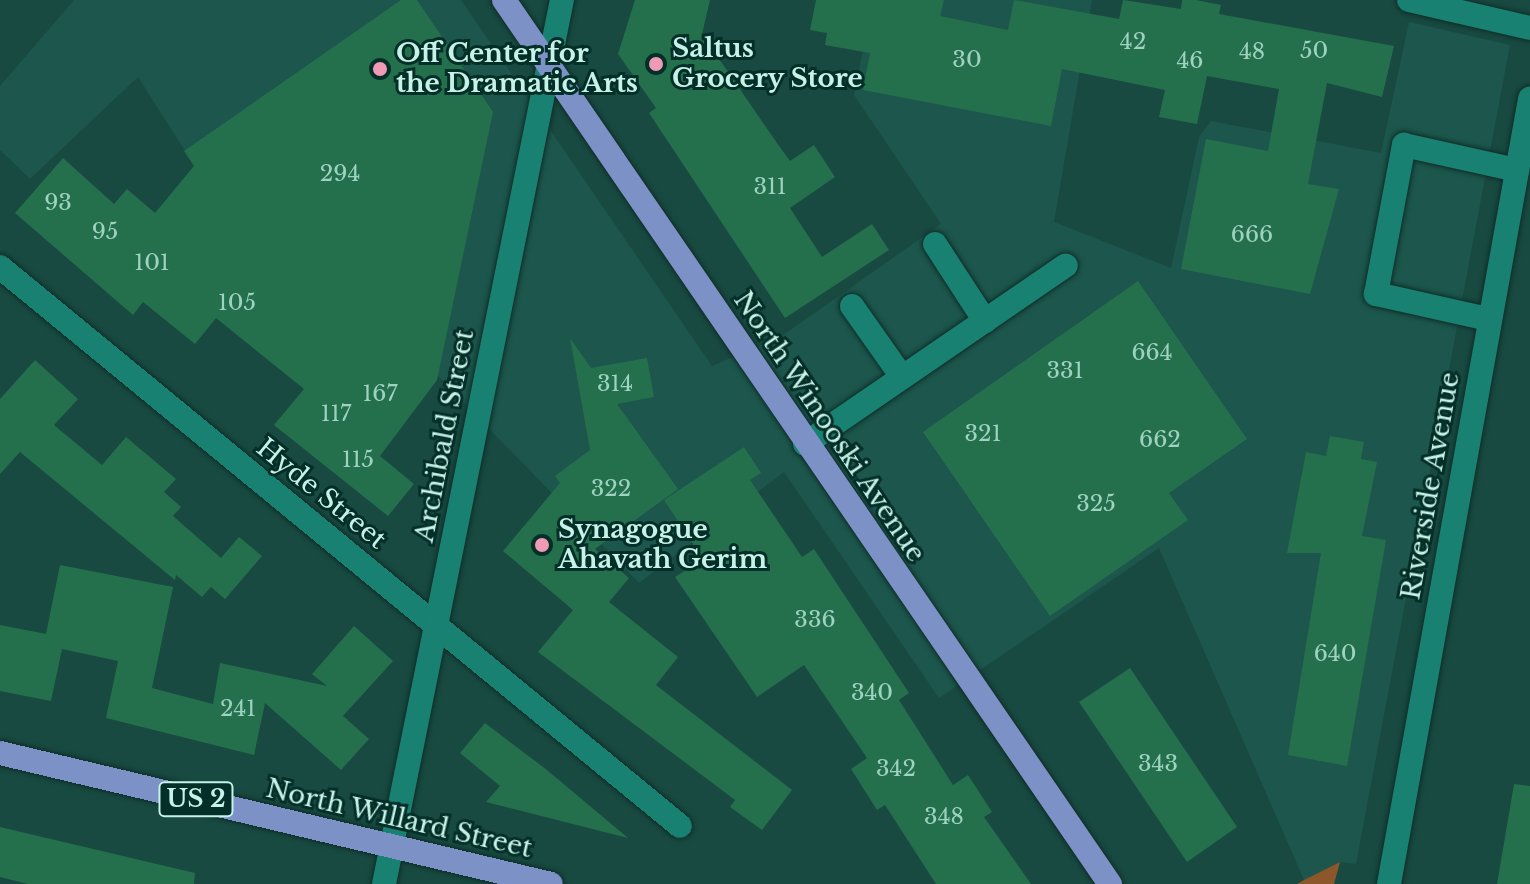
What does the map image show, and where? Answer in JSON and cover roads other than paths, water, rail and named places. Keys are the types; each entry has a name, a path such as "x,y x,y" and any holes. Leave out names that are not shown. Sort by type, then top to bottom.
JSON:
{"main road":[{"name":"North Winooski Avenue","path":"504,0 805,444 1110,884"},
{"name":"North Willard Street","path":"0,753 551,884"}],"street":[{"name":"Archibald Street","path":"384,884 562,0"},
{"path":"1409,0 1530,28"},
{"name":"Riverside Avenue","path":"1389,884 1488,319 1530,99"},
{"path":"1488,319 1376,294 1404,145 1517,170"},
{"path":"935,244 985,321"},
{"path":"805,444 1066,265"},
{"name":"Hyde Street","path":"0,267 680,826"},
{"path":"852,306 902,377"}],"place":[{"name":"Saltus Grocery Store","path":"656,64"},
{"name":"Off Center for the Dramatic Arts","path":"380,69"},
{"name":"Synagogue Ahavath Gerim","path":"542,545"}]}
